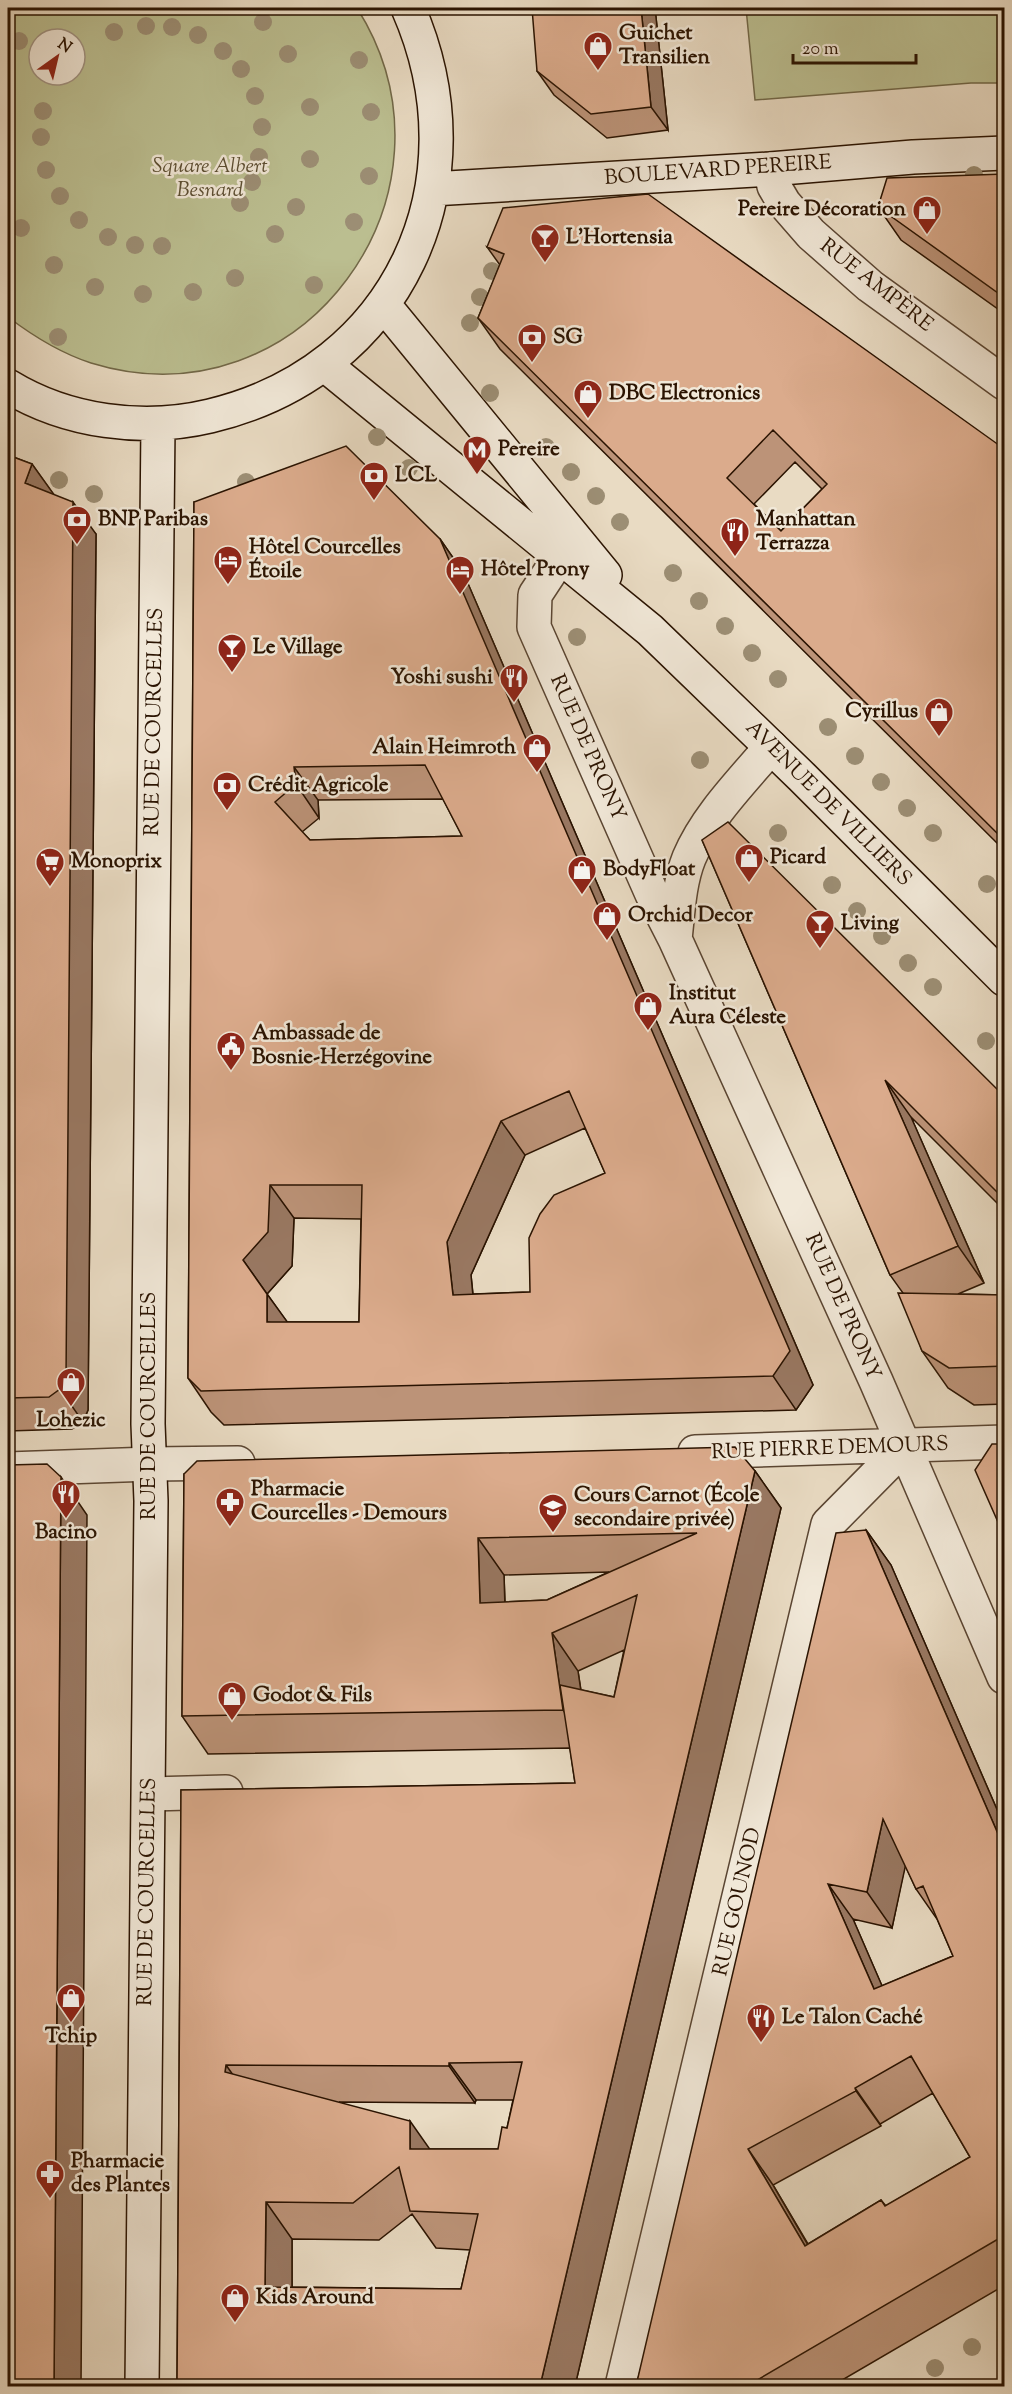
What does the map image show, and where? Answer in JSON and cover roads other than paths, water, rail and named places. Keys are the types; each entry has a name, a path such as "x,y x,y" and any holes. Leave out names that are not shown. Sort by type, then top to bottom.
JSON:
{"street":[{"path":"8,386 47,405 115,422 158,425 196,420 239,409 280,392 324,364 360,332 383,304 410,258 423,226 432,189 437,155 435,94 426,55 408,8"},
{"name":"BOULEVARD PEREIRE","path":"432,189 1005,153"},
{"name":"RUE AMPÈRE","path":"770,169 774,186 784,203 811,234 870,286 1005,383"},
{"name":"AVENUE DE VILLIERS","path":"383,304 650,630"},
{"name":"AVENUE DE VILLIERS","path":"324,364 650,630 1005,979"},
{"name":"RUE DE COURCELLES","path":"142,2386 150,1794 151,1464 148,1412 158,425"},
{"name":"RUE DE PRONY","path":"560,556 535,595 534,627 652,894 675,939 905,1446 1005,1677"},
{"path":"675,939 683,880 689,858 730,794 771,747"},
{"name":"RUE PIERRE DEMOURS","path":"669,1453 1005,1442"},
{"name":"RUE GOUNOD","path":"622,2386 828,1524 905,1446"},
{"path":"8,1469 267,1462"},
{"path":"150,1794 258,1791"}],"place":[{"name":"Guichet Transilien","path":"598,72"},
{"name":"Pereire Décoration","path":"927,236"},
{"name":"L'Hortensia","path":"545,264"},
{"name":"SG","path":"532,364"},
{"name":"DBC Electronics","path":"588,420"},
{"name":"Pereire","path":"477,476"},
{"name":"LCL","path":"374,502"},
{"name":"BNP Paribas","path":"77,546"},
{"name":"Manhattan Terrazza","path":"735,558"},
{"name":"Hôtel Courcelles Étoile","path":"228,586"},
{"name":"Hôtel Prony","path":"460,596"},
{"name":"Le Village","path":"232,674"},
{"name":"Yoshi sushi","path":"514,704"},
{"name":"Cyrillus","path":"939,738"},
{"name":"Alain Heimroth","path":"537,774"},
{"name":"Crédit Agricole","path":"227,812"},
{"name":"Picard","path":"749,884"},
{"name":"Monoprix","path":"50,888"},
{"name":"BodyFloat","path":"582,896"},
{"name":"Orchid Decor","path":"607,942"},
{"name":"Living","path":"820,950"},
{"name":"Institut Aura Céleste","path":"648,1032"},
{"name":"Ambassade de Bosnie-Herzégovine","path":"231,1072"},
{"name":"Lohezic","path":"71,1408"},
{"name":"Bacino","path":"66,1520"},
{"name":"Pharmacie Courcelles - Demours","path":"230,1528"},
{"name":"Cours Carnot (École secondaire privée)","path":"553,1534"},
{"name":"Godot & Fils","path":"232,1722"},
{"name":"Tchip","path":"71,2024"},
{"name":"Le Talon Caché","path":"761,2044"},
{"name":"Pharmacie des Plantes","path":"50,2200"},
{"name":"Kids Around","path":"235,2324"}],"park label":[{"name":"Square Albert Besnard","path":"210,179"}]}
